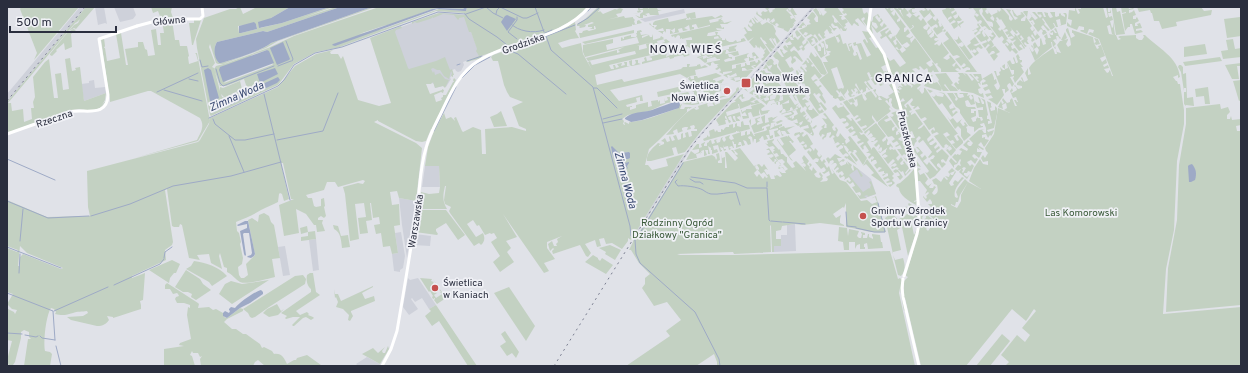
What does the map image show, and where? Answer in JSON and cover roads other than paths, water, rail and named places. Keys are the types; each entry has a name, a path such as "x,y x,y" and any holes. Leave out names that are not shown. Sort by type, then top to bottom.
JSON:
{"street":[{"name":"Główna","path":"99,39 154,21 164,19 202,18 202,7"},
{"name":"Grodziska","path":"458,80 470,67 484,57 560,29 575,20 589,7"},
{"name":"Pruszkowska","path":"871,7 868,29 884,54 915,161 919,224 903,278 902,295 919,366"},
{"name":"Rzeczna","path":"7,134 69,112 98,110 105,105 108,94 99,39"},
{"name":"Warszawska","path":"382,366 392,346 397,331 426,148 432,132 458,80"}],"water":[{"path":"290,7 330,7 282,23 259,28 258,22 271,18"},
{"path":"340,7 372,7 271,43 255,52 221,63 219,63 215,56 217,42 263,31 267,32"},
{"path":"467,7 466,11 437,9 335,46 332,45 432,9 439,8 463,9"},
{"path":"507,15 516,19 507,31 501,22"},
{"path":"254,22 257,29 239,33 239,26"},
{"path":"283,42 290,59 277,65 270,48"},
{"path":"267,50 269,51 274,63 223,82 219,70 220,67"},
{"path":"208,68 211,70 219,98 211,103 204,70"},
{"path":"275,68 278,74 260,83 257,74"},
{"path":"278,77 280,80 277,83 244,98 243,93"},
{"path":"238,95 241,96 241,100 214,112 212,108"},
{"path":"679,101 679,108 642,120 631,122 625,119 631,114 652,110"},
{"path":"612,146 619,153 630,153 630,158 624,160 625,163 629,162 627,166 628,169 626,167 623,168 625,165 622,161 619,165 616,162 612,152"},
{"path":"1192,164 1196,171 1196,178 1195,180 1189,182 1188,166"},
{"path":"248,221 255,254 251,258 247,257 252,253 249,233 243,234 245,256 240,231 247,228 247,224 237,225"},
{"path":"261,290 263,294 250,303 240,308 227,318 223,316 225,311 229,313 229,309 231,307 235,308 247,298"}],"waterway":[{"path":"486,7 493,13 503,18"},
{"name":"Zimna Woda","path":"466,14 486,7"},
{"path":"496,14 500,7 523,18 527,18 538,13"},
{"name":"Zimna Woda","path":"535,7 544,32"},
{"path":"588,11 591,7"},
{"path":"578,24 588,18 600,7"},
{"name":"Zimna Woda","path":"209,118 278,86 294,65 315,53 342,47 438,12 465,14"},
{"path":"465,14 469,19 507,45"},
{"path":"517,17 517,20 508,32 517,39"},
{"path":"511,24 526,31 535,32 544,30"},
{"path":"534,41 575,25"},
{"name":"Zimna Woda","path":"545,33 552,30"},
{"name":"Zimna Woda","path":"546,36 551,50 593,87 630,226 631,236 635,240 636,254 640,263 695,312 719,359 720,366"},
{"path":"286,41 293,59 292,61"},
{"path":"510,49 566,94"},
{"path":"467,61 482,56"},
{"path":"462,78 475,65 490,57"},
{"path":"200,60 202,67 208,66"},
{"path":"278,66 291,61"},
{"path":"216,69 220,83 223,86 274,66"},
{"path":"157,92 198,73"},
{"path":"189,79 198,81"},
{"path":"434,131 456,87"},
{"path":"594,88 597,88 617,108"},
{"path":"164,90 202,101"},
{"path":"277,140 323,131 338,93"},
{"path":"264,94 290,200"},
{"path":"603,119 622,114"},
{"path":"213,119 215,124 235,140 245,140 274,134"},
{"path":"603,123 622,119"},
{"path":"229,136 244,172"},
{"path":"7,159 55,180"},
{"path":"91,216 130,204 173,186 231,176 281,162"},
{"path":"646,223 683,163"},
{"path":"691,177 735,183 747,188 767,188 770,221"},
{"path":"690,179 703,184"},
{"path":"677,180 675,182 678,186 694,187 711,194 736,192 740,205"},
{"path":"767,182 767,187"},
{"path":"7,201 48,218 89,216"},
{"path":"856,228 874,232 885,232 878,203"},
{"path":"914,207 917,211"},
{"path":"20,241 23,209"},
{"path":"846,212 847,226 856,227"},
{"path":"771,221 782,222"},
{"path":"783,222 805,224"},
{"path":"635,240 646,224"},
{"path":"7,247 61,268"},
{"path":"164,258 165,252 172,247"},
{"path":"19,273 20,254"},
{"path":"114,285 160,264 164,259"},
{"path":"54,311 108,287"},
{"path":"7,293 53,311 55,340"},
{"path":"7,333 22,334"},
{"path":"25,335 38,336"},
{"path":"40,336 42,338 55,340"},
{"path":"56,346 61,366"}],"railway":[{"path":"7,101 85,7"},
{"path":"554,366 690,148 814,7"}],"place":[{"name":"Nowa Wieś Warszawska","path":"746,83"},
{"name":"Świetlica Nowa Wieś","path":"727,91"},
{"name":"Gminny Ośrodek Sportu w Granicy","path":"863,216"},
{"name":"Świetlica w Kaniach","path":"435,288"}],"district":[{"name":"NOWA WIEŚ","path":"686,49"},
{"name":"GRANICA","path":"904,78"}],"park label":[{"name":"Las Komorowski","path":"1081,212"},
{"name":"Rodzinny Ogród Działkowy \"Granica\"","path":"677,228"}]}
